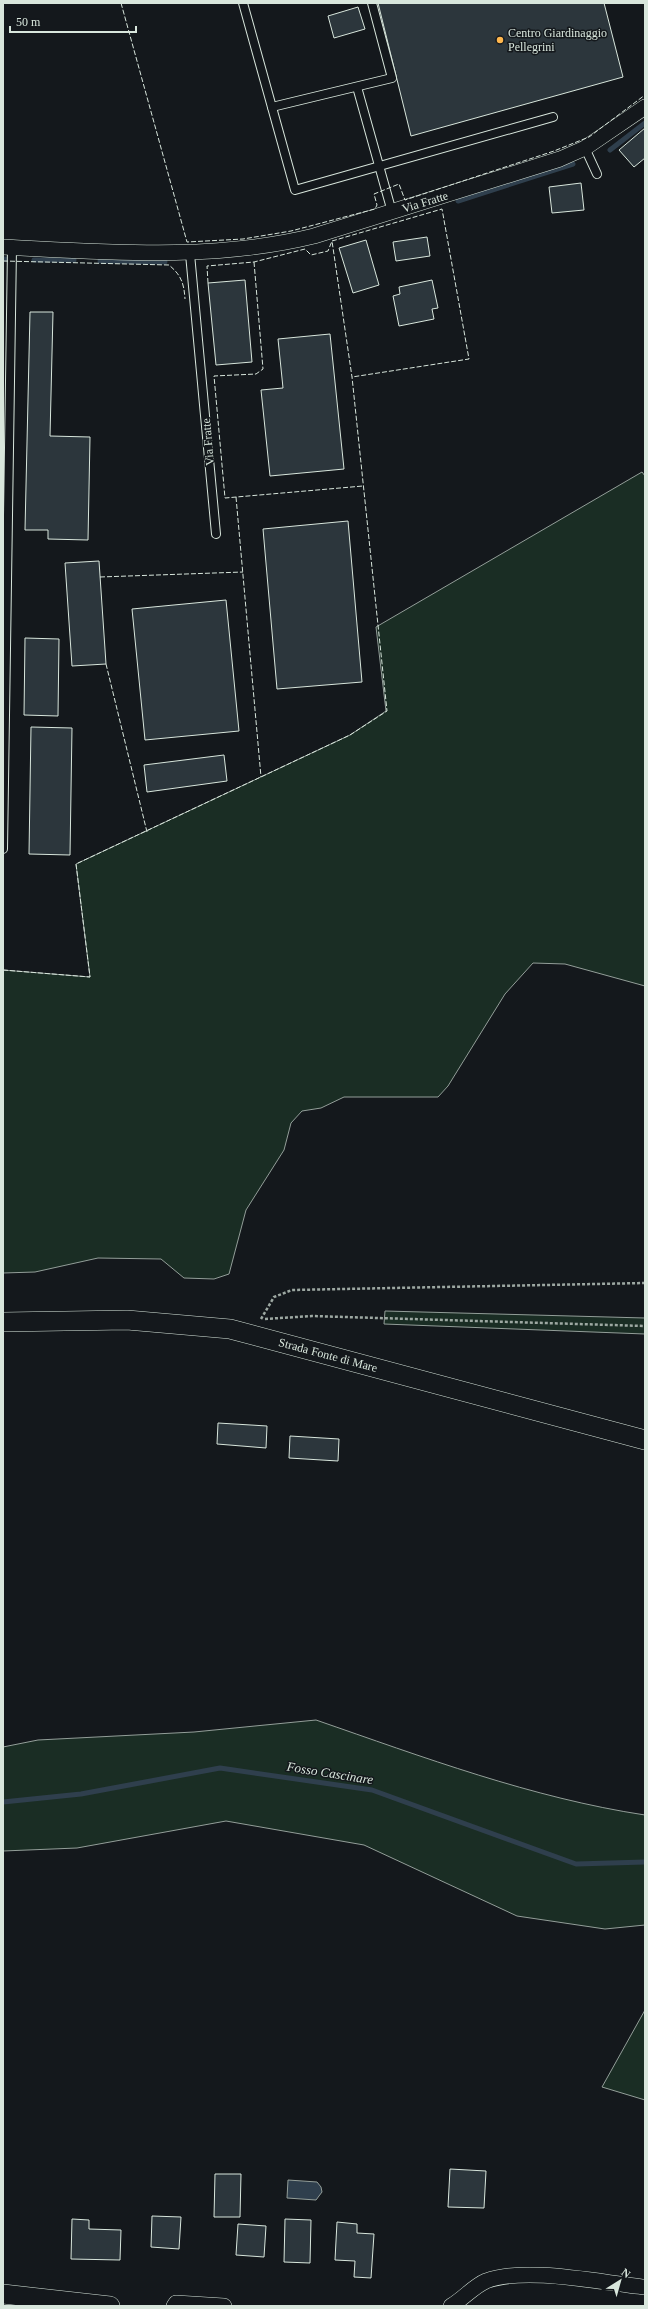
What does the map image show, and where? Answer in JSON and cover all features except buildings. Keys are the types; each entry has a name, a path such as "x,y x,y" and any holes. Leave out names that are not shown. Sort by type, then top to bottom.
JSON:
{"street":[{"name":"Via Fratte","path":"7,248 190,254 276,245 392,212 560,159 585,148 645,107"},
{"name":"Strada Fonte di Mare","path":"3,1322 127,1320 230,1329 645,1440"},
{"path":"451,2306 485,2281 510,2275 549,2277 645,2287"},
{"path":"3,2294 110,2306"},
{"path":"174,2306 176,2303 224,2306"}],"lane":[{"path":"243,3 295,190 553,118"},
{"path":"272,107 392,78 372,3"},
{"path":"357,87 392,212"},
{"path":"585,148 597,174"},
{"path":"4,848 7,248"},
{"name":"Via Fratte","path":"190,254 216,534"}],"path":[{"path":"261,1319 274,1297 292,1290 645,1283"},
{"path":"254,1320 312,1316 645,1326"}],"green space":[{"path":"642,472 645,476 645,986 565,964 533,963 505,994 448,1086 438,1097 344,1097 321,1108 302,1111 291,1123 284,1150 246,1210 229,1274 214,1279 184,1278 161,1259 98,1258 35,1272 3,1273 3,970 90,977 76,864 350,735 386,711 376,627"},
{"path":"385,1311 645,1318 645,1334 384,1324"},
{"path":"316,1720 437,1762 519,1787 603,1808 645,1815 645,1925 605,1929 517,1916 364,1845 226,1821 77,1848 3,1851 3,1747 38,1740 194,1732"},
{"path":"645,2010 645,2100 602,2087"}],"water":[{"path":"288,2180 317,2182 321,2187 322,2192 316,2200 287,2198"}],"waterway":[{"path":"610,150 645,123"},
{"path":"458,201 573,164"},
{"path":"34,260 74,260"},
{"path":"100,261 165,262"},
{"name":"Fosso Cascinare","path":"3,1802 81,1794 220,1768 372,1790 576,1864 645,1862"}],"fence":[{"path":"121,3 187,242 243,239 291,231 375,209 377,205 374,194 399,184 405,200 554,151 589,137 645,95"},
{"path":"332,241 442,209 469,359 352,377"},
{"path":"208,283 207,266 254,262 305,249 311,255 328,251 332,241"},
{"path":"3,970 90,977 76,864 350,735 387,711 352,377 332,241"},
{"path":"3,261 169,265 181,280 184,288 185,299"},
{"path":"254,262 263,369 256,374 214,376 225,498 363,486"},
{"path":"236,497 261,777"},
{"path":"100,577 243,572"},
{"path":"106,664 147,832"}],"place":[{"name":"Centro Giardinaggio Pellegrini","path":"500,40"}]}
